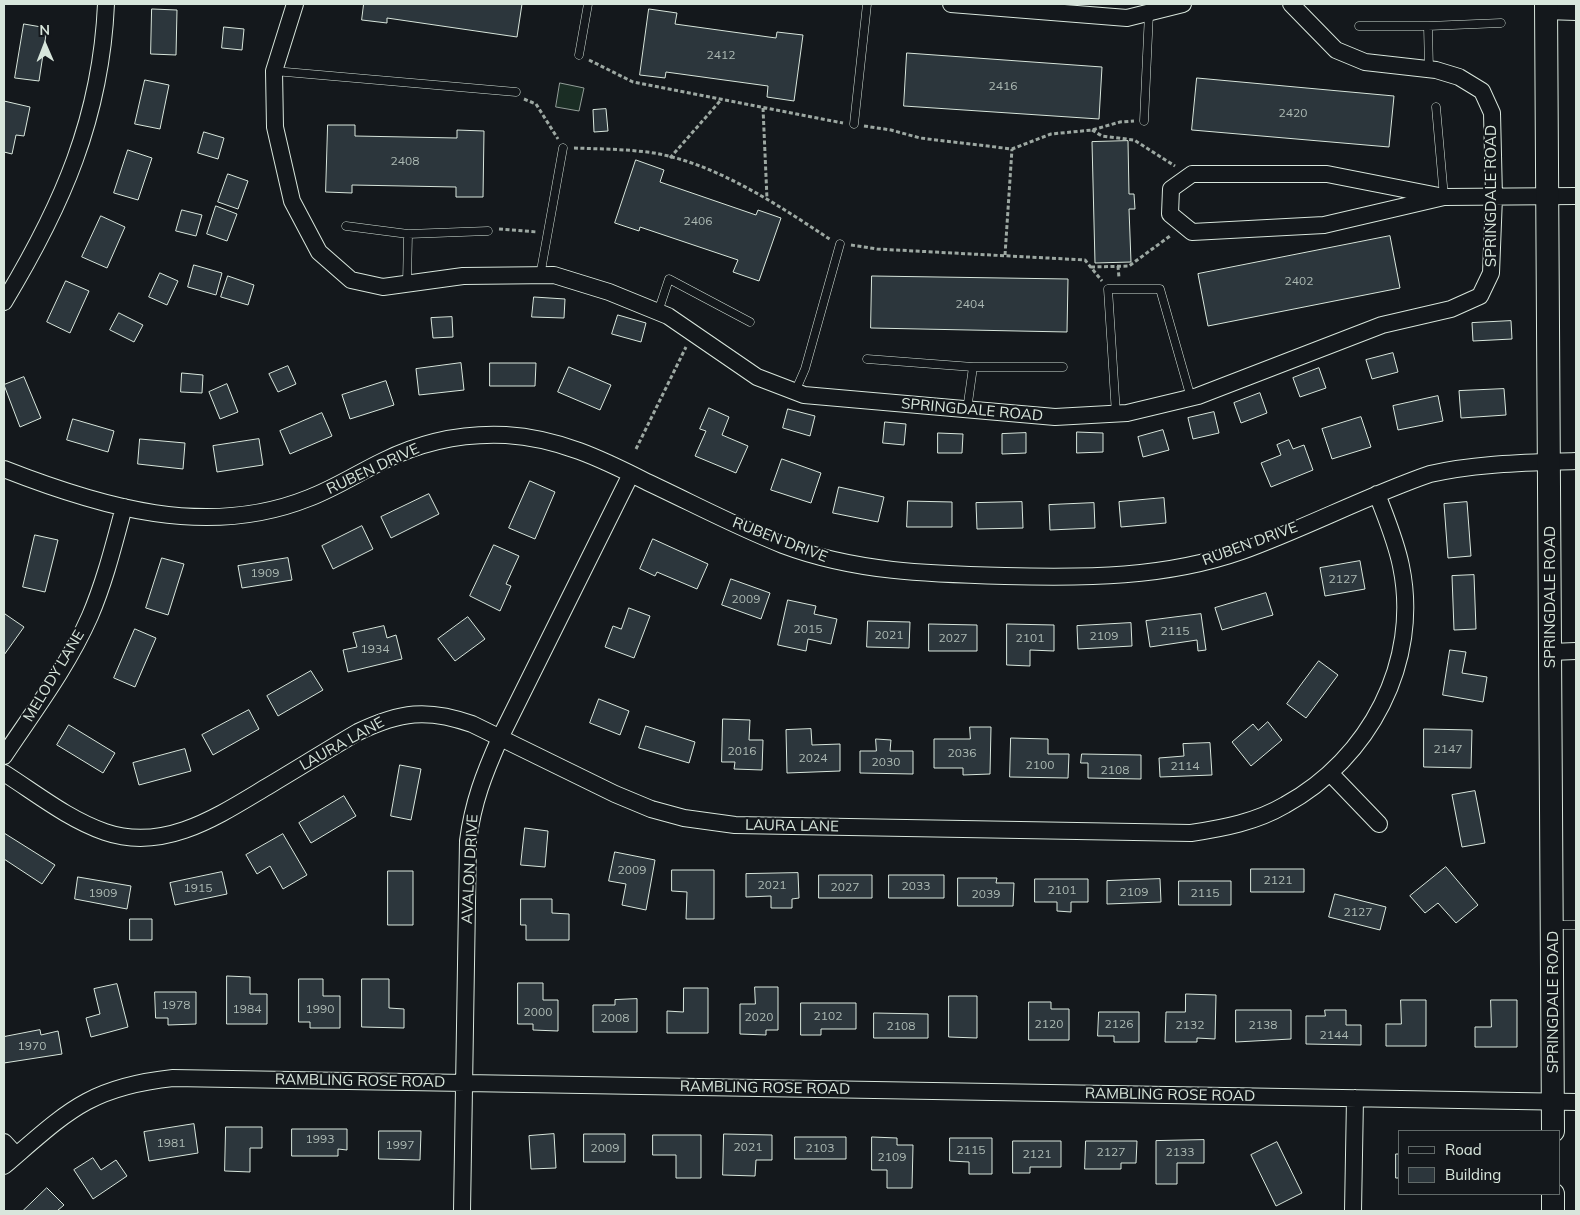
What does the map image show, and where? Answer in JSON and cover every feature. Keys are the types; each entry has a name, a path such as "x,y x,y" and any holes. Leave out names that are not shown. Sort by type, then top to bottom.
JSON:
{"street":[{"path":"4,302 55,212 81,145 98,76 106,4"},
{"name":"SPRINGDALE ROAD","path":"295,4 274,71 275,127 292,201 319,252 351,280 383,287 463,276 554,275 609,292 658,312 693,333 757,377 804,395 1054,417 1127,413 1191,398 1382,325 1451,309 1480,296 1491,273 1494,197 1492,113 1482,91 1459,78 1429,70 1365,62 1336,50 1291,4"},
{"path":"951,4 1127,18 1183,4"},
{"path":"1546,7 1576,12"},
{"name":"SPRINGDALE ROAD","path":"1546,7 1553,1130"},
{"path":"1444,197 1324,225 1192,232 1170,214 1172,189 1191,175 1327,174 1444,197 1576,196"},
{"name":"RUBEN DRIVE","path":"4,469 63,492 158,515 192,519 250,515 309,498 407,450 443,440 481,435 544,439 581,450 755,534 794,549 870,568 917,574 1112,576 1157,572 1200,563 1242,551 1376,494 1430,474 1458,467 1576,461"},
{"name":"AVALON DRIVE","path":"462,1211 468,841 472,814 480,782 500,738 631,474"},
{"name":"LAURA LANE","path":"4,773 63,812 92,827 108,833 136,837 163,836 207,822 358,732 388,718 414,713 451,717 500,738 615,794 651,809 684,818 735,825 1192,832 1225,828 1267,814 1300,797 1330,773 1355,749 1376,717 1387,695 1401,654 1404,590 1402,566 1394,537 1376,494"},
{"name":"MELODY LANE","path":"4,756 66,663 89,618 111,556 124,507"},
{"path":"1551,652 1576,651"},
{"path":"1330,773 1379,824"},
{"name":"RAMBLING ROSE ROAD","path":"10,1160 70,1110 112,1090 143,1082 173,1078 1576,1102"},
{"path":"1353,1211 1355,1098"},
{"path":"4,1142 10,1160"},
{"path":"1553,1195 1553,1211"}],"lane":[{"path":"579,55 588,4"},
{"path":"854,124 867,4"},
{"path":"1144,120 1148,13"},
{"path":"1359,26 1501,23"},
{"path":"1428,26 1429,70"},
{"path":"274,71 516,92"},
{"path":"1436,107 1444,197"},
{"path":"540,276 563,148"},
{"path":"346,226 408,234 488,231"},
{"path":"407,284 408,234"},
{"path":"795,392 805,369 840,244"},
{"path":"658,312 669,279 750,322"},
{"path":"1116,414 1108,289 1160,290 1191,398"},
{"path":"867,359 973,367 1063,367"},
{"path":"967,410 973,367"},
{"path":"1553,925 1576,925"}],"path":[{"path":"516,92 526,100 536,104 563,148 617,150 655,154 670,158 741,183 836,243 878,249 1085,260 1108,289"},
{"path":"670,158 721,100"},
{"path":"763,108 767,199"},
{"path":"1092,130 1102,136 1134,140 1191,175"},
{"path":"1005,255 1012,149"},
{"path":"1090,267 1129,266 1184,225"},
{"path":"488,231 498,229 547,233"},
{"path":"636,449 693,333"}],"green space":[{"path":"560,83 584,88 579,111 556,107"}],"building":[{"path":"364,4 522,4 517,37 387,18 387,23 362,20"},
{"path":"152,9 177,10 176,55 151,54"},
{"path":"649,9 677,13 675,24 776,38 777,32 803,35 794,101 767,97 768,86 666,72 665,78 640,75"},
{"path":"24,24 47,28 39,81 15,78"},
{"path":"224,27 244,29 242,50 222,48"},
{"path":"907,53 1102,67 1099,119 904,106"},
{"path":"1197,78 1394,96 1389,147 1192,130"},
{"path":"145,80 169,85 160,129 135,124"},
{"path":"4,101 30,107 24,136 16,135 12,154 4,152"},
{"path":"606,109 608,131 594,132 593,110"},
{"path":"328,125 355,125 355,136 457,138 457,130 484,131 483,197 456,197 456,187 352,185 352,193 326,192"},
{"path":"204,132 224,138 218,159 198,153"},
{"path":"1128,141 1129,194 1134,194 1135,209 1129,209 1131,262 1095,263 1092,142"},
{"path":"128,150 152,158 138,200 114,193"},
{"path":"636,160 664,170 660,182 756,215 758,210 781,218 759,281 733,272 738,260 640,227 639,231 615,223"},
{"path":"228,174 248,181 238,209 218,202"},
{"path":"216,206 237,214 227,241 207,234"},
{"path":"182,210 202,215 196,236 176,231"},
{"path":"101,216 125,227 107,268 82,257"},
{"path":"1390,236 1400,288 1208,326 1198,274"},
{"path":"194,265 222,273 216,295 188,287"},
{"path":"160,273 178,281 167,305 149,297"},
{"path":"228,276 254,285 248,305 221,297"},
{"path":"872,276 1068,279 1067,332 871,328"},
{"path":"66,281 89,291 70,333 47,322"},
{"path":"534,297 565,299 564,318 532,317"},
{"path":"119,313 143,325 134,342 110,330"},
{"path":"618,315 646,323 641,342 612,334"},
{"path":"452,317 453,337 433,338 431,318"},
{"path":"1511,321 1512,339 1473,341 1472,323"},
{"path":"1393,353 1398,372 1372,379 1366,360"},
{"path":"461,363 464,390 419,395 416,369"},
{"path":"490,363 536,363 535,386 490,386"},
{"path":"288,366 296,384 278,392 269,374"},
{"path":"569,367 611,385 600,410 558,392"},
{"path":"1319,368 1326,388 1300,397 1293,378"},
{"path":"182,373 203,375 202,393 181,392"},
{"path":"24,377 41,418 20,427 4,385"},
{"path":"386,381 394,405 350,419 342,395"},
{"path":"227,384 238,412 220,419 209,392"},
{"path":"1504,389 1506,415 1461,418 1459,391"},
{"path":"1260,393 1267,413 1241,423 1234,403"},
{"path":"1438,396 1443,421 1398,430 1393,406"},
{"path":"709,408 729,417 722,435 748,446 736,473 695,456 706,431 700,429"},
{"path":"788,409 815,416 810,436 783,428"},
{"path":"1214,412 1219,433 1193,439 1188,418"},
{"path":"322,413 332,436 290,454 280,431"},
{"path":"1361,417 1371,447 1332,459 1322,429"},
{"path":"73,419 114,431 108,452 67,440"},
{"path":"885,422 906,424 904,445 883,443"},
{"path":"1163,430 1169,450 1143,457 1138,437"},
{"path":"1077,432 1103,433 1103,452 1077,453"},
{"path":"938,433 963,434 962,453 938,453"},
{"path":"1026,433 1026,453 1002,454 1002,434"},
{"path":"140,439 185,443 183,469 138,464"},
{"path":"259,439 263,465 217,472 213,446"},
{"path":"1289,440 1293,449 1304,445 1313,470 1271,487 1261,463 1281,455 1277,445"},
{"path":"782,459 821,473 811,503 771,490"},
{"path":"530,481 555,492 535,539 509,528"},
{"path":"839,487 884,497 878,522 833,513"},
{"path":"429,494 439,514 391,538 381,517"},
{"path":"1164,498 1166,523 1121,527 1119,502"},
{"path":"908,501 952,502 952,527 907,527"},
{"path":"1022,502 1023,528 977,529 976,503"},
{"path":"1467,502 1471,556 1448,558 1444,504"},
{"path":"1094,503 1095,528 1050,530 1049,505"},
{"path":"362,526 373,549 333,569 322,546"},
{"path":"35,535 58,540 45,592 23,587"},
{"path":"653,539 708,564 697,589 657,572 655,576 640,569"},
{"path":"494,545 519,556 506,584 511,586 500,611 470,596"},
{"path":"162,558 184,564 168,615 146,608"},
{"path":"288,558 292,580 242,588 238,566"},
{"path":"1360,561 1365,589 1325,596 1320,568"},
{"path":"1474,575 1476,629 1454,630 1452,576"},
{"path":"731,579 770,593 761,619 722,605"},
{"path":"1266,593 1273,615 1222,630 1215,608"},
{"path":"788,600 816,606 814,614 837,619 831,644 808,639 806,651 778,645"},
{"path":"629,608 650,616 634,658 605,647 613,626 621,629"},
{"path":"1201,614 1206,650 1198,651 1197,640 1150,647 1146,621"},
{"path":"4,615 24,627 4,655"},
{"path":"468,617 485,639 455,661 438,639"},
{"path":"868,621 910,622 909,648 867,647"},
{"path":"1131,623 1132,646 1078,649 1077,626"},
{"path":"929,624 977,625 977,651 929,651"},
{"path":"1007,624 1054,625 1054,651 1030,650 1030,666 1007,665"},
{"path":"384,626 387,638 396,635 402,659 348,672 343,650 357,647 353,633"},
{"path":"135,629 156,638 135,687 114,678"},
{"path":"1450,650 1466,652 1462,673 1487,677 1483,702 1443,695"},
{"path":"1319,661 1338,675 1306,718 1287,704"},
{"path":"311,671 323,690 278,716 267,696"},
{"path":"599,699 629,711 620,735 590,723"},
{"path":"249,710 259,729 213,755 202,735"},
{"path":"723,719 750,720 749,740 763,740 762,770 734,769 735,762 722,762"},
{"path":"1268,722 1282,740 1251,766 1232,742 1253,724 1258,730"},
{"path":"69,725 115,753 103,773 57,745"},
{"path":"646,726 695,742 689,763 639,748"},
{"path":"970,727 991,727 990,774 963,775 963,768 934,768 934,739 970,739"},
{"path":"811,729 812,745 840,744 840,771 787,773 786,730"},
{"path":"1424,729 1472,730 1471,768 1424,767"},
{"path":"1011,738 1048,739 1048,754 1069,754 1068,778 1010,777"},
{"path":"876,739 891,740 890,751 913,751 913,774 860,773 860,751 876,751"},
{"path":"1210,743 1212,775 1160,777 1159,758 1184,756 1183,744"},
{"path":"185,749 191,771 139,785 133,763"},
{"path":"1082,754 1141,755 1141,779 1088,778 1088,763 1081,763"},
{"path":"400,765 421,769 411,820 391,816"},
{"path":"1475,791 1485,843 1462,847 1452,795"},
{"path":"344,796 356,816 311,843 299,823"},
{"path":"525,828 548,831 545,867 521,865"},
{"path":"4,833 55,865 42,884 4,859"},
{"path":"283,834 307,875 283,889 270,866 257,874 246,855"},
{"path":"615,852 655,860 646,910 622,905 626,884 609,881"},
{"path":"1446,867 1478,905 1456,923 1438,903 1425,913 1410,896"},
{"path":"1251,869 1304,869 1304,892 1251,892"},
{"path":"672,870 714,870 714,919 686,919 687,892 672,891"},
{"path":"388,871 413,871 413,925 388,925"},
{"path":"222,872 227,894 175,905 170,883"},
{"path":"798,873 799,898 792,899 792,908 771,908 771,896 746,897 746,874"},
{"path":"819,875 872,875 872,898 819,898"},
{"path":"889,875 944,875 944,898 889,898"},
{"path":"78,877 131,886 127,909 75,899"},
{"path":"958,878 997,878 996,883 1014,883 1013,906 958,906"},
{"path":"1035,879 1088,879 1088,902 1071,902 1071,912 1057,911 1057,902 1035,902"},
{"path":"1160,879 1161,902 1107,904 1107,881"},
{"path":"1179,881 1231,881 1231,905 1179,905"},
{"path":"1335,894 1386,907 1380,930 1329,917"},
{"path":"521,899 552,899 552,913 569,914 569,940 526,940 526,925 521,925"},
{"path":"130,919 152,919 152,940 130,940"},
{"path":"227,976 250,977 250,994 267,994 267,1024 227,1024"},
{"path":"299,979 323,979 323,996 340,996 340,1028 310,1028 310,1022 299,1022"},
{"path":"362,979 389,979 389,1008 404,1009 404,1028 362,1027"},
{"path":"518,983 543,983 543,1000 558,1000 558,1031 533,1030 533,1024 518,1024"},
{"path":"117,984 128,1027 91,1037 86,1018 100,1014 94,989"},
{"path":"755,987 778,987 778,1030 766,1030 766,1035 740,1034 740,1004 755,1004"},
{"path":"684,988 708,988 708,1033 667,1033 667,1011 683,1012"},
{"path":"155,992 196,992 196,1024 168,1025 168,1018 156,1018"},
{"path":"1186,994 1216,995 1215,1039 1197,1038 1197,1042 1165,1042 1166,1012 1185,1012"},
{"path":"949,996 977,996 977,1038 949,1037"},
{"path":"637,999 637,1032 593,1032 593,1005 615,1005 615,1000"},
{"path":"1401,1000 1426,1000 1426,1046 1386,1046 1386,1024 1401,1024"},
{"path":"1491,1000 1517,1000 1517,1047 1475,1047 1475,1027 1491,1027"},
{"path":"1029,1002 1051,1002 1051,1009 1069,1009 1069,1040 1029,1040"},
{"path":"801,1003 856,1003 856,1029 821,1029 821,1035 801,1035"},
{"path":"1236,1010 1291,1010 1291,1039 1236,1042"},
{"path":"1325,1010 1346,1010 1346,1025 1361,1025 1361,1045 1306,1044 1306,1016 1325,1016"},
{"path":"1099,1012 1139,1012 1139,1042 1114,1042 1114,1036 1098,1036"},
{"path":"874,1013 928,1014 928,1038 874,1038"},
{"path":"40,1030 41,1035 58,1031 62,1054 4,1063 4,1037"},
{"path":"194,1124 198,1153 149,1161 144,1132"},
{"path":"226,1127 262,1127 262,1148 250,1148 250,1172 225,1171"},
{"path":"292,1129 347,1129 347,1150 338,1149 338,1156 292,1156"},
{"path":"379,1131 421,1131 420,1160 379,1159"},
{"path":"554,1134 556,1168 531,1169 529,1136"},
{"path":"584,1134 625,1134 625,1162 584,1162"},
{"path":"724,1134 772,1135 772,1160 756,1160 755,1176 723,1175"},
{"path":"653,1135 701,1135 701,1178 676,1178 676,1155 653,1155"},
{"path":"795,1137 846,1137 846,1159 795,1159"},
{"path":"872,1137 897,1138 897,1145 913,1145 912,1188 887,1188 887,1170 872,1170"},
{"path":"950,1138 992,1138 992,1174 969,1174 969,1162 950,1161"},
{"path":"1204,1140 1204,1163 1177,1163 1177,1184 1156,1184 1156,1141"},
{"path":"1013,1141 1061,1141 1061,1167 1030,1167 1030,1173 1013,1173"},
{"path":"1086,1141 1137,1141 1136,1163 1121,1163 1121,1169 1085,1169"},
{"path":"1277,1142 1302,1193 1276,1206 1251,1155"},
{"path":"1396,1154 1398,1154 1398,1178 1396,1178"},
{"path":"93,1158 101,1170 116,1160 127,1176 93,1199 74,1170"},
{"path":"47,1188 64,1205 57,1211 23,1211"}]}
